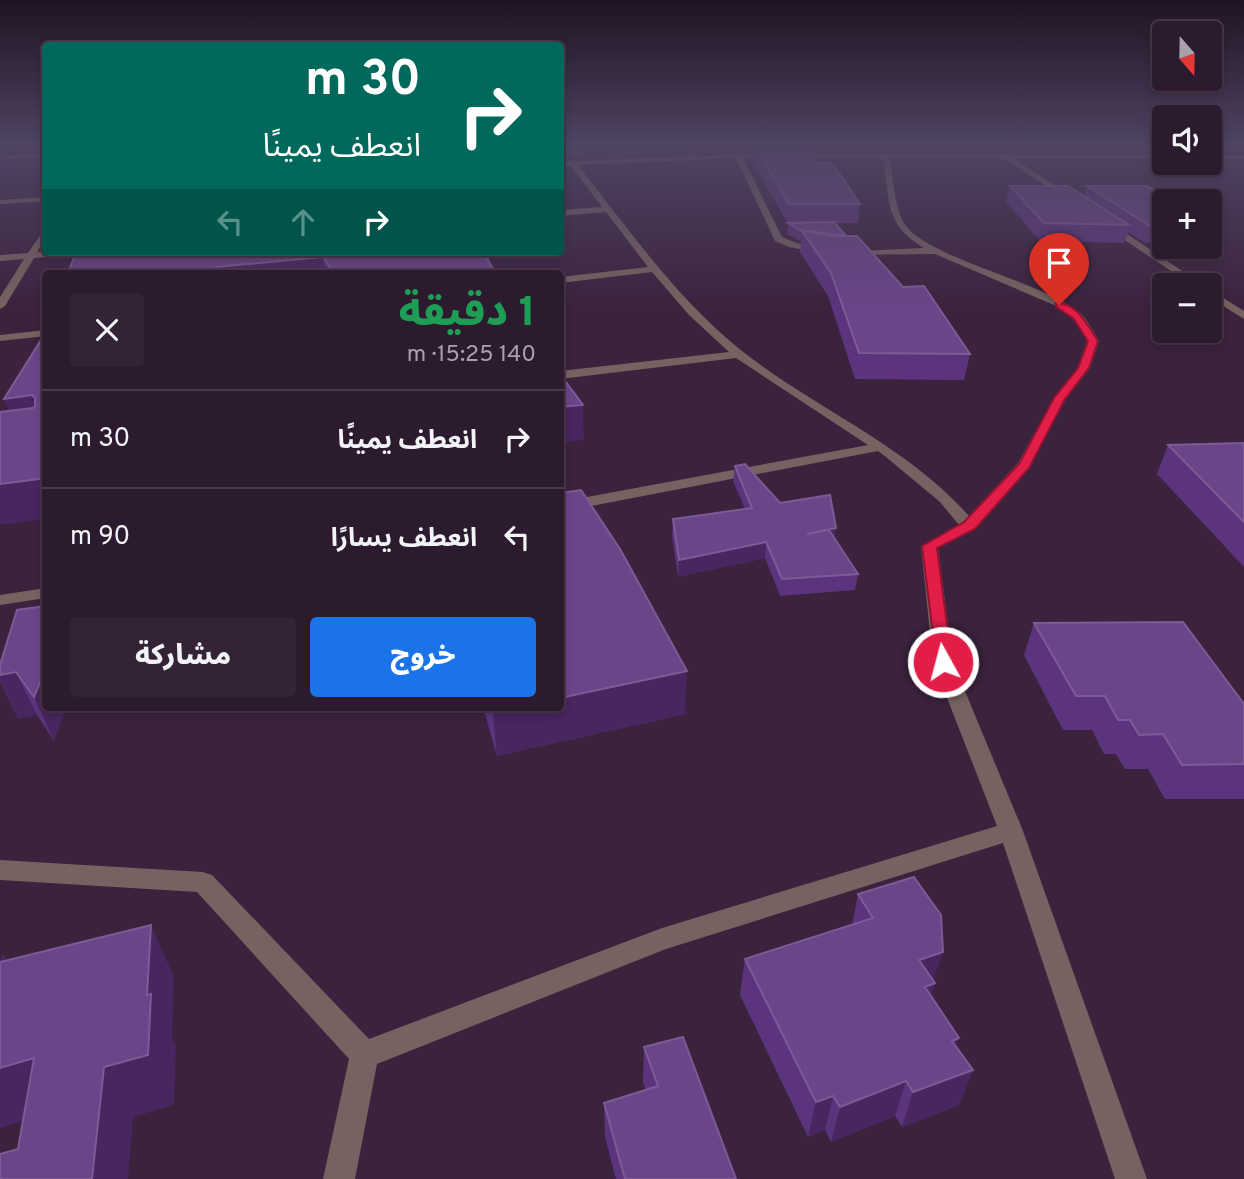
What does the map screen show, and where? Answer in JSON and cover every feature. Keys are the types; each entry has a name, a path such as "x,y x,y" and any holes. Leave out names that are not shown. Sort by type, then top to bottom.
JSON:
{"street":[{"path":"0,202 42,199"},
{"path":"600,199 700,320 738,354 784,387 913,469 952,503 970,526"},
{"path":"755,199 778,239 789,246 822,251 938,251"},
{"path":"894,199 899,224 912,237 938,251 1042,294 1077,316 1093,341 1084,368 1060,398 1024,465 970,526 929,546 943,662 1011,831 1131,1179"},
{"path":"1070,199 1074,202"},
{"path":"564,213 609,209"},
{"path":"1097,217 1180,273"},
{"path":"0,306 42,236"},
{"path":"0,258 42,254"},
{"path":"564,279 656,270"},
{"path":"1222,301 1244,316"},
{"path":"0,338 42,333"},
{"path":"564,375 738,354"},
{"path":"564,506 878,447"},
{"path":"0,600 42,594"},
{"path":"363,1055 662,939 1011,831"},
{"path":"0,870 203,883 363,1055"},
{"path":"339,1179 363,1055"}],"building":[{"path":"786,199 857,199 860,204 789,204"},
{"path":"1022,199 1088,199 1129,225 1044,223"},
{"path":"1108,199 1152,199 1150,226"},
{"path":"834,222 846,236 800,230 788,223"},
{"path":"802,231 833,236 857,236 903,287 924,286 970,354 859,353 831,273"},
{"path":"74,256 486,256 493,270 332,270 323,257 216,267 216,270 69,270"},
{"path":"42,338 42,479 0,484 0,412 35,406 35,398 32,395 4,399"},
{"path":"564,379 583,405 564,407"},
{"path":"1244,443 1244,522 1168,445"},
{"path":"745,464 780,503 830,495 836,528 807,534 829,530 858,574 782,579 766,542 679,560 673,519 752,508 735,466"},
{"path":"581,490 620,549 687,671 564,697 564,492"},
{"path":"42,607 42,677 34,697 16,672 0,675 0,665 17,610"},
{"path":"1183,622 1244,704 1244,764 1182,765 1163,734 1139,735 1130,720 1118,720 1105,696 1076,696 1034,623"},
{"path":"914,877 941,915 943,952 919,960 935,983 925,987 959,1038 952,1041 973,1070 913,1092 906,1081 840,1107 833,1096 816,1102 745,959 873,918 858,894"},
{"path":"151,925 147,995 151,994 148,1055 104,1067 92,1179 0,1179 0,1154 18,1149 34,1058 0,1068 0,962"},
{"path":"683,1037 736,1179 625,1179 604,1103 658,1086 644,1047"}],"route":[{"path":"943,662 929,546 970,526 1024,465 1060,398 1084,368 1093,341 1077,316 1059,305"}]}
